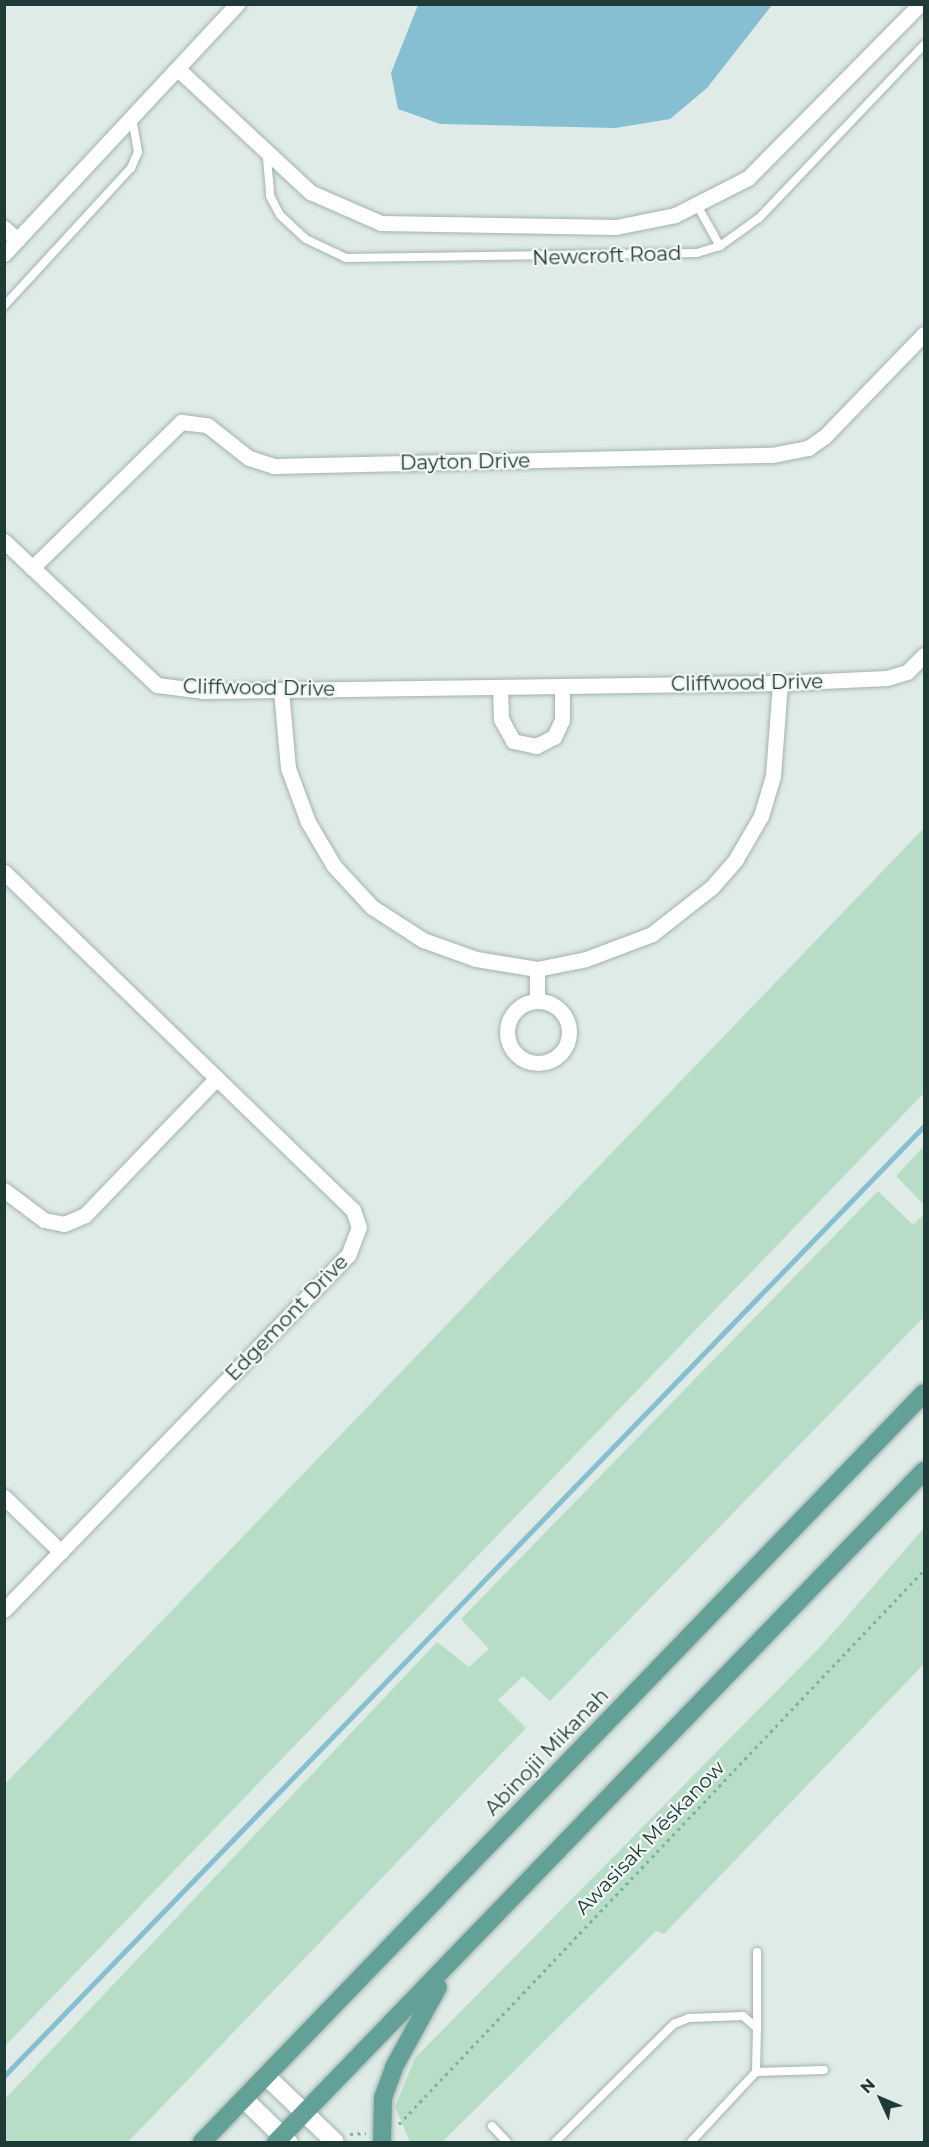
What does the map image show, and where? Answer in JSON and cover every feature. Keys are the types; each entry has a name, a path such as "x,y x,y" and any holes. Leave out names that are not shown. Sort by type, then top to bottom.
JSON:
{"main road":[{"name":"Abinojii Mikanah","path":"202,2142 924,1393"},
{"path":"282,2140 304,2113 451,1965 924,1471"},
{"path":"382,2142 383,2098 394,2067 451,1965"}],"street":[{"path":"4,254 180,71 237,4"},
{"name":"Newcroft Road","path":"180,71 267,158 342,209 393,225 616,227 652,223 698,207 774,155 920,4"},
{"path":"4,228 18,240"},
{"name":"Dayton Drive","path":"32,568 181,422 207,425 244,455 273,466 772,455 808,448 825,436 924,334"},
{"name":"Cliffwood Drive","path":"4,541 157,685 281,690 780,683 886,678 907,672 924,655"},
{"path":"281,690 288,768 308,822 334,866 372,907 423,940 476,959 537,969 586,959 652,934 730,866 761,816 773,776 780,683"},
{"path":"500,688 501,718 513,741 536,746 554,737 562,720 562,686"},
{"name":"Edgemont Drive","path":"4,872 353,1210 357,1240 4,1610"},
{"path":"537,969 537,1001"},
{"path":"537,1001 558,1008 568,1026 566,1047 539,1064 520,1058 507,1033 512,1014 537,1001"},
{"path":"4,1190 44,1220 64,1224 85,1215 217,1078"},
{"path":"4,1497 61,1552"},
{"path":"266,2076 335,2142"},
{"path":"244,2099 282,2140"}],"lane":[{"name":"Newcroft Road","path":"267,158 270,196 280,215 306,239 346,258 667,257 720,246 759,218 924,45"},
{"path":"4,306 131,168 138,152 132,119"},
{"path":"698,207 720,246"},
{"path":"691,2142 756,2072 757,1952"},
{"path":"555,2142 674,2024 688,2018 731,2015 743,2016 757,2028"},
{"path":"756,2072 824,2070"},
{"path":"492,2126 507,2142"}],"path":[{"name":"Awasisak Mēskanow","path":"396,2126 924,1570"}],"green space":[{"path":"924,828 924,1093 5,2046 5,1784"},
{"path":"924,1146 924,1205 896,1176"},
{"path":"878,1191 913,1225 924,1214 924,1317 550,1701 523,1676 498,1700 526,1728 128,2142 5,2142 5,2099 437,1642 469,1667 489,1649 461,1619"},
{"path":"924,1528 924,1664 664,1934 656,1931 442,2142 410,2142 395,2107 415,2058 823,1644"}],"water":[{"path":"418,4 772,5 707,88 670,119 615,128 440,124 398,109 391,73"}],"waterway":[{"path":"4,2076 924,1126"}]}
